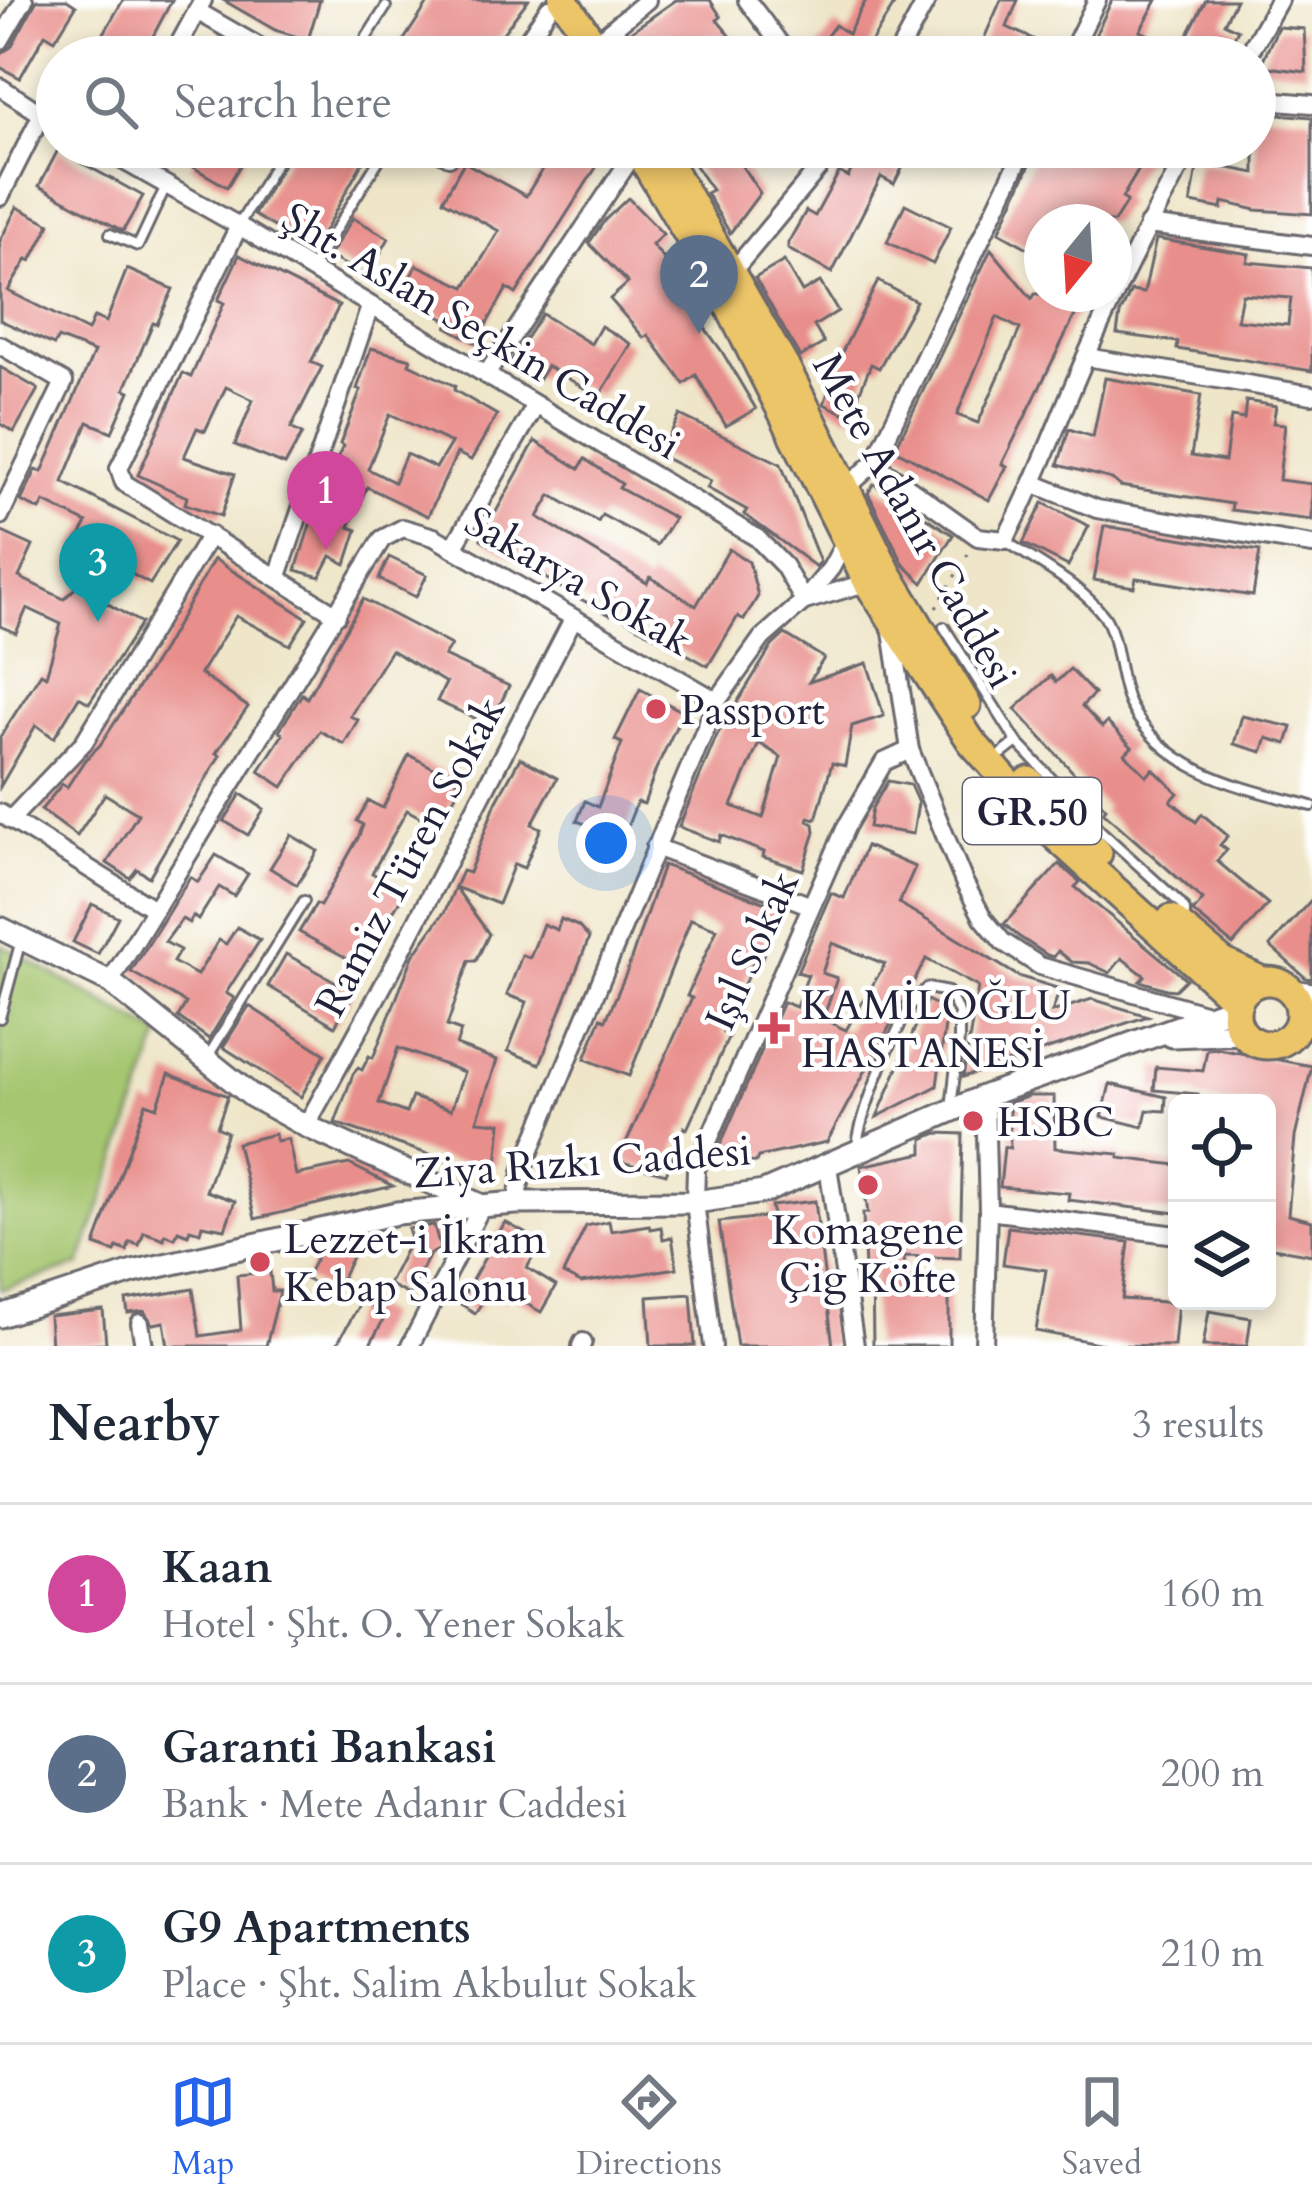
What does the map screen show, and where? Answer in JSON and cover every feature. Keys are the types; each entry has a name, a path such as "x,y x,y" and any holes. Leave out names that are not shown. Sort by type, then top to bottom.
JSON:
{"main road":[{"path":"552,3 579,36"},
{"name":"Mete Adanır Caddesi","path":"655,168 846,540 935,656 1104,859 1223,962 1262,982"},
{"name":"Mete Adanır Caddesi","path":"658,168 733,271 845,489 890,620 970,741 1053,834 1233,1014"},
{"path":"1262,982 1244,992 1233,1014 1262,1044 1283,1041 1312,1056"},
{"name":"GR.50","path":"1262,982 1282,984 1305,1008 1295,1031 1283,1041"}],"street":[{"path":"0,41 24,0"},
{"path":"610,36 647,0"},
{"path":"747,0 774,36"},
{"path":"909,36 927,0"},
{"path":"1079,36 1096,0"},
{"path":"1259,36 1279,0"},
{"path":"530,36 552,3"},
{"path":"183,36 200,5 246,36"},
{"path":"0,87 36,111"},
{"path":"1276,101 1312,104"},
{"path":"0,196 36,140"},
{"name":"Şht. Aslan Seçkin Caddesi","path":"142,168 757,538 784,566 804,601"},
{"path":"486,375 630,168"},
{"path":"733,271 819,168"},
{"path":"845,489 874,464 1015,168"},
{"path":"874,464 979,537 1005,540 1035,484 1086,357 1179,168"},
{"path":"1148,225 1312,246"},
{"path":"110,982 337,616 124,483 119,468 239,226"},
{"path":"278,575 370,307"},
{"path":"0,345 64,382 0,516"},
{"path":"1086,357 1312,395"},
{"path":"453,548 536,405"},
{"path":"1035,484 1097,509 1312,545"},
{"name":"Sakarya Sokak","path":"337,616 382,539 403,528 434,537 717,701"},
{"path":"154,909 5,816 84,742 210,536"},
{"path":"516,1203 524,1168 717,701 762,638 804,601 831,568 846,540"},
{"path":"804,601 878,578"},
{"name":"Ramiz Türen Sokak","path":"306,1126 392,971 573,619"},
{"path":"890,620 910,750 964,882 983,918 1003,942 1040,966 1233,1014"},
{"name":"Işıl Sokak","path":"713,1346 694,1202 696,1169 809,905 866,789 884,762 910,750"},
{"path":"655,848 809,905"},
{"path":"0,928 110,982 252,1096 306,1126 482,1206 410,1346"},
{"name":"Ziya Rızkı Caddesi","path":"0,1316 133,1272 397,1213 516,1203 694,1202 764,1192 985,1096 1233,1014"},
{"name":"Ziya Rızkı Caddesi","path":"1154,1037 1233,1014"},
{"path":"984,1346 985,1096"},
{"path":"828,1166 855,1346"},
{"path":"988,1211 1168,1234"},
{"path":"140,1323 144,1346"}],"lane":[{"path":"367,36 386,7"},
{"path":"239,226 273,168"},
{"path":"310,270 374,168"},
{"path":"110,234 138,246 166,185"},
{"path":"1005,540 1108,620 1130,705 1157,740 1190,768 1241,788 1312,806"},
{"path":"944,627 1010,748"},
{"path":"206,1060 304,901"},
{"path":"0,1018 22,938"},
{"path":"856,1152 860,1122 873,1086 914,1002 927,988 948,992 959,1013 951,1112"}],"path":[{"path":"944,627 935,616 939,599 979,537"}],"green space":[{"path":"0,944 161,1035 80,1265 0,1290"}],"building":[{"path":"37,0 67,0 76,6 57,36 36,36 36,50 20,78 0,67 0,54 11,47"},
{"path":"123,0 172,0 153,36 102,36"},
{"path":"223,0 320,0 309,36 275,30"},
{"path":"430,0 528,0 501,36 406,36"},
{"path":"676,0 710,0 721,17 717,20 730,36 624,36"},
{"path":"866,0 897,0 875,36 827,36 835,25 848,34"},
{"path":"1001,0 1018,0 1007,27 1026,36 985,36"},
{"path":"1112,0 1157,0 1140,31 1146,36 1095,36"},
{"path":"1206,0 1236,0 1224,23 1238,30 1235,36 1187,36"},
{"path":"1278,27 1304,29 1306,72 1276,68 1274,36"},
{"path":"1276,114 1312,117 1312,214 1223,202 1222,209 1191,203 1197,168 1255,173 1255,168 1276,168"},
{"path":"48,168 91,168 143,196 123,231 39,186"},
{"path":"194,168 238,168 227,187"},
{"path":"281,168 359,168 315,248 254,215"},
{"path":"461,168 475,168 526,196 543,168 596,168 516,294 507,288 476,343 447,327 450,322 401,295 417,265 465,287 499,231 443,200"},
{"path":"697,168 743,168 760,193 730,233 706,193 712,190"},
{"path":"852,168 902,168 894,184 881,177 832,273 788,249 788,243 806,211 815,216 839,172 848,177"},
{"path":"1028,168 1140,168 1122,198 1125,204 1024,204 1024,246 999,232"},
{"path":"628,198 663,234 652,245 695,295 686,302 756,409 726,426 696,375 684,384 648,335 644,338 610,299 628,283 589,243"},
{"path":"905,204 951,227 933,264 887,242"},
{"path":"17,207 50,224 8,291 88,331 94,317 106,322 127,269 173,289 157,324 153,323 112,432 88,422 63,482 177,541 150,584 106,560 73,549 87,523 44,502 40,510 21,501 36,470 42,472 94,352 58,338 54,345 0,320 0,241"},
{"path":"353,218 389,238 367,277 329,256"},
{"path":"1156,239 1249,254 1247,262 1312,268 1312,371 1117,334 1121,312 1132,312 1132,291 1144,293","holes":["1242,294 1291,298 1288,325 1237,320"]},
{"path":"991,249 1024,289 1024,312 1077,312 989,500 895,449","holes":["997,317 1020,329 978,423 957,415"]},
{"path":"239,255 339,306 311,362 322,367 291,428 302,434 285,465 235,445 253,400 226,387 205,431 197,428 184,457 235,474 221,516 185,504 187,497 138,475 183,373 191,377 224,303 218,300"},
{"path":"784,261 802,292 820,282 838,311 814,326 824,343 800,357 755,278"},
{"path":"878,281 916,301 879,368 871,364 850,416 824,404 843,350"},
{"path":"542,314 591,344 601,326 631,344 599,397 547,366 539,379 511,361"},
{"path":"371,348 411,359 409,364 455,386 454,390 497,415 471,460 457,453 428,516 367,487 349,527 357,530 346,564 331,556 320,577 296,570 314,512 343,446 361,390 357,389","holes":["390,414 451,443 436,468 406,454 394,482 368,469"]},
{"path":"0,367 38,389 14,432 0,424"},
{"path":"1105,378 1201,395 1191,456 1225,461 1231,417 1244,419 1246,401 1276,406 1273,423 1285,424 1279,480 1312,484 1312,520 1231,510 1232,504 1120,486 1112,479 1058,465 1069,429 1093,437"},
{"path":"680,415 781,464 820,562 816,567 744,514 747,510 707,488 711,481 659,455"},
{"path":"535,441 579,469 585,459 622,484 619,488 674,518 657,545 602,515 598,522 551,495 538,517 647,583 650,577 696,606 729,549 749,562 758,596 744,620 738,616 708,666 575,596 481,539"},
{"path":"874,484 953,535 923,583 904,565 868,493"},
{"path":"1043,503 1089,526 1068,566 1023,543"},
{"path":"1104,526 1260,551 1253,596 1136,578 1134,587 1094,580"},
{"path":"0,531 33,546 19,577 64,599 77,586 141,623 89,703 79,697 54,738 36,725 0,787 0,737 41,673 46,676 61,624 27,608 16,633 0,626"},
{"path":"389,557 427,575 416,597 379,579"},
{"path":"214,559 307,618 290,645 236,616 200,674 248,707 216,753 220,755 149,877 137,869 130,878 107,863 138,814 105,794 77,836 41,810 62,784 67,787 100,745"},
{"path":"363,599 451,645 444,656 509,686 490,725 437,701 446,683 391,650 350,716 358,720 344,744 320,731 283,787 259,771"},
{"path":"785,634 824,658 809,682 867,663 884,716 852,726 845,766 832,763 816,819 809,817 815,832 803,870 763,857 764,852 721,835 719,842 679,827 717,735 772,646","holes":["759,743 781,757 763,818 732,806"]},
{"path":"1070,669 1094,694 1082,706 1132,747 1125,754 1147,776 1153,769 1178,793 1171,801 1196,822 1202,814 1228,836 1220,845 1227,850 1217,861 1268,904 1233,945 1193,912 1203,900 1103,812 1106,808 1015,709 1051,676 1056,682"},
{"path":"640,689 683,712 644,804 637,802 616,855 584,844 591,826 577,821 585,801 598,807 622,743 615,740"},
{"path":"1242,716 1292,727 1287,744 1267,738 1262,752 1234,744"},
{"path":"409,755 462,783 438,827 407,810 372,873 405,892 358,964 299,932 316,904 320,906 358,838 363,825 357,821 368,801 383,808"},
{"path":"520,758 557,778 532,824 541,828 524,868 514,864 498,904 455,887 462,871 469,873 496,802"},
{"path":"888,781 910,785 918,803 913,834 869,827 872,808"},
{"path":"241,794 264,809 248,835 224,821"},
{"path":"291,835 318,851 297,885 270,868"},
{"path":"866,846 915,867 899,903 1018,976 1060,989 1052,1012 1092,999 1148,1016 963,1077 978,987 926,959 827,1142 758,1157 756,1162 712,1164 783,1002 796,1007 808,975 797,972 831,893 844,898","holes":["832,943 885,964 846,1030 823,1019 837,978 822,973"]},
{"path":"216,855 248,874 234,896 219,887 198,920 193,916 189,923 182,919 165,942 180,950 173,962 197,975 219,940 226,944 237,927 260,940 226,993 234,998 209,1039 178,1017 186,1003 131,972 190,877 198,882"},
{"path":"1059,864 1080,882 1075,887 1186,979 1175,990 1166,989 1140,981 1145,976 1122,958 1110,973 1089,963 1072,962 1058,951 1054,957 1047,955 1004,924"},
{"path":"663,865 780,908 666,1174 618,1161 692,998 687,996 717,929 691,919 629,1076 585,1059 627,971"},
{"path":"455,887 489,934 476,961 469,961 447,1026 461,1031 456,1045 497,1060 477,1121 501,1123 497,1165 446,1160 335,1123 353,1074 362,1070 369,1056 373,1058 413,956 445,911","holes":["398,1048 464,1072 451,1110 412,1097 406,1113 379,1103"]},
{"path":"1312,899 1312,979 1270,946"},
{"path":"92,904 118,917 98,954 73,942"},
{"path":"561,919 578,926 589,938 540,1064 508,1051 527,1002 507,995 522,955 530,958 543,924 557,930"},
{"path":"286,954 354,992 335,1026 268,986"},
{"path":"927,1000 947,1010 937,1086 877,1117"},
{"path":"249,1006 325,1054 301,1097 223,1047"},
{"path":"1207,1050 1312,1066 1295,1137 1288,1215 1312,1221 1312,1255 1276,1249 1276,1094 1154,1090 1156,1067 1203,1071"},
{"path":"169,1074 228,1096 217,1127 227,1132 206,1191 235,1201 225,1229 202,1225 200,1232 178,1231 175,1238 165,1234 164,1239 144,1232 139,1245 130,1242 127,1251 95,1245 146,1103 157,1107"},
{"path":"1110,1084 1166,1097 1165,1111 1147,1110 1143,1127 1102,1117"},
{"path":"1029,1096 1054,1096 1055,1148 1168,1164 1168,1212 1068,1200 1069,1193 1000,1187 1004,1147 1010,1148 1009,1103"},
{"path":"937,1133 963,1134 960,1258 904,1256 906,1285 949,1286 949,1346 873,1346 872,1270 865,1271 863,1213 868,1213 861,1166 923,1153 923,1139"},
{"path":"275,1134 276,1141 288,1139 296,1175 349,1164 393,1186 255,1219 237,1143"},
{"path":"815,1201 833,1346 737,1346 719,1222 773,1216 771,1206"},
{"path":"609,1221 611,1231 661,1227 663,1239 672,1237 677,1268 581,1283 563,1274 586,1226"},
{"path":"505,1222 541,1242 527,1268 556,1286 541,1312 508,1293 504,1301 489,1292 475,1313 459,1303"},
{"path":"434,1225 440,1249 430,1254 409,1295 388,1284 411,1239 408,1229"},
{"path":"1008,1227 1129,1242 1122,1299 1168,1302 1168,1310 1177,1310 1174,1346 1108,1345 1036,1331 1046,1270 1003,1264"},
{"path":"359,1243 334,1293 305,1279 320,1250"},
{"path":"270,1272 272,1291 280,1291 266,1346 168,1346 164,1322 153,1324 144,1311 128,1313 126,1300 193,1289 200,1336 241,1330 237,1275"},
{"path":"691,1294 695,1346 651,1346 648,1297"},
{"path":"361,1301 386,1315 369,1346 336,1346"},
{"path":"103,1310 106,1343 51,1346 49,1316"},
{"path":"1209,1311 1251,1318 1247,1346 1203,1346"}],"place":[{"name":"Garanti Bankasi","path":"699,334"},
{"name":"Kaan","path":"326,550"},
{"name":"G9 Apartments","path":"98,622"},
{"name":"Passport","path":"656,709"},
{"name":"KAMİLOĞLU HASTANESİ","path":"774,1028"},
{"name":"HSBC","path":"973,1121"},
{"name":"Komagene Çig Köfte","path":"868,1185"},
{"name":"Lezzet-i̇ İkram Kebap Salonu","path":"260,1262"}]}
